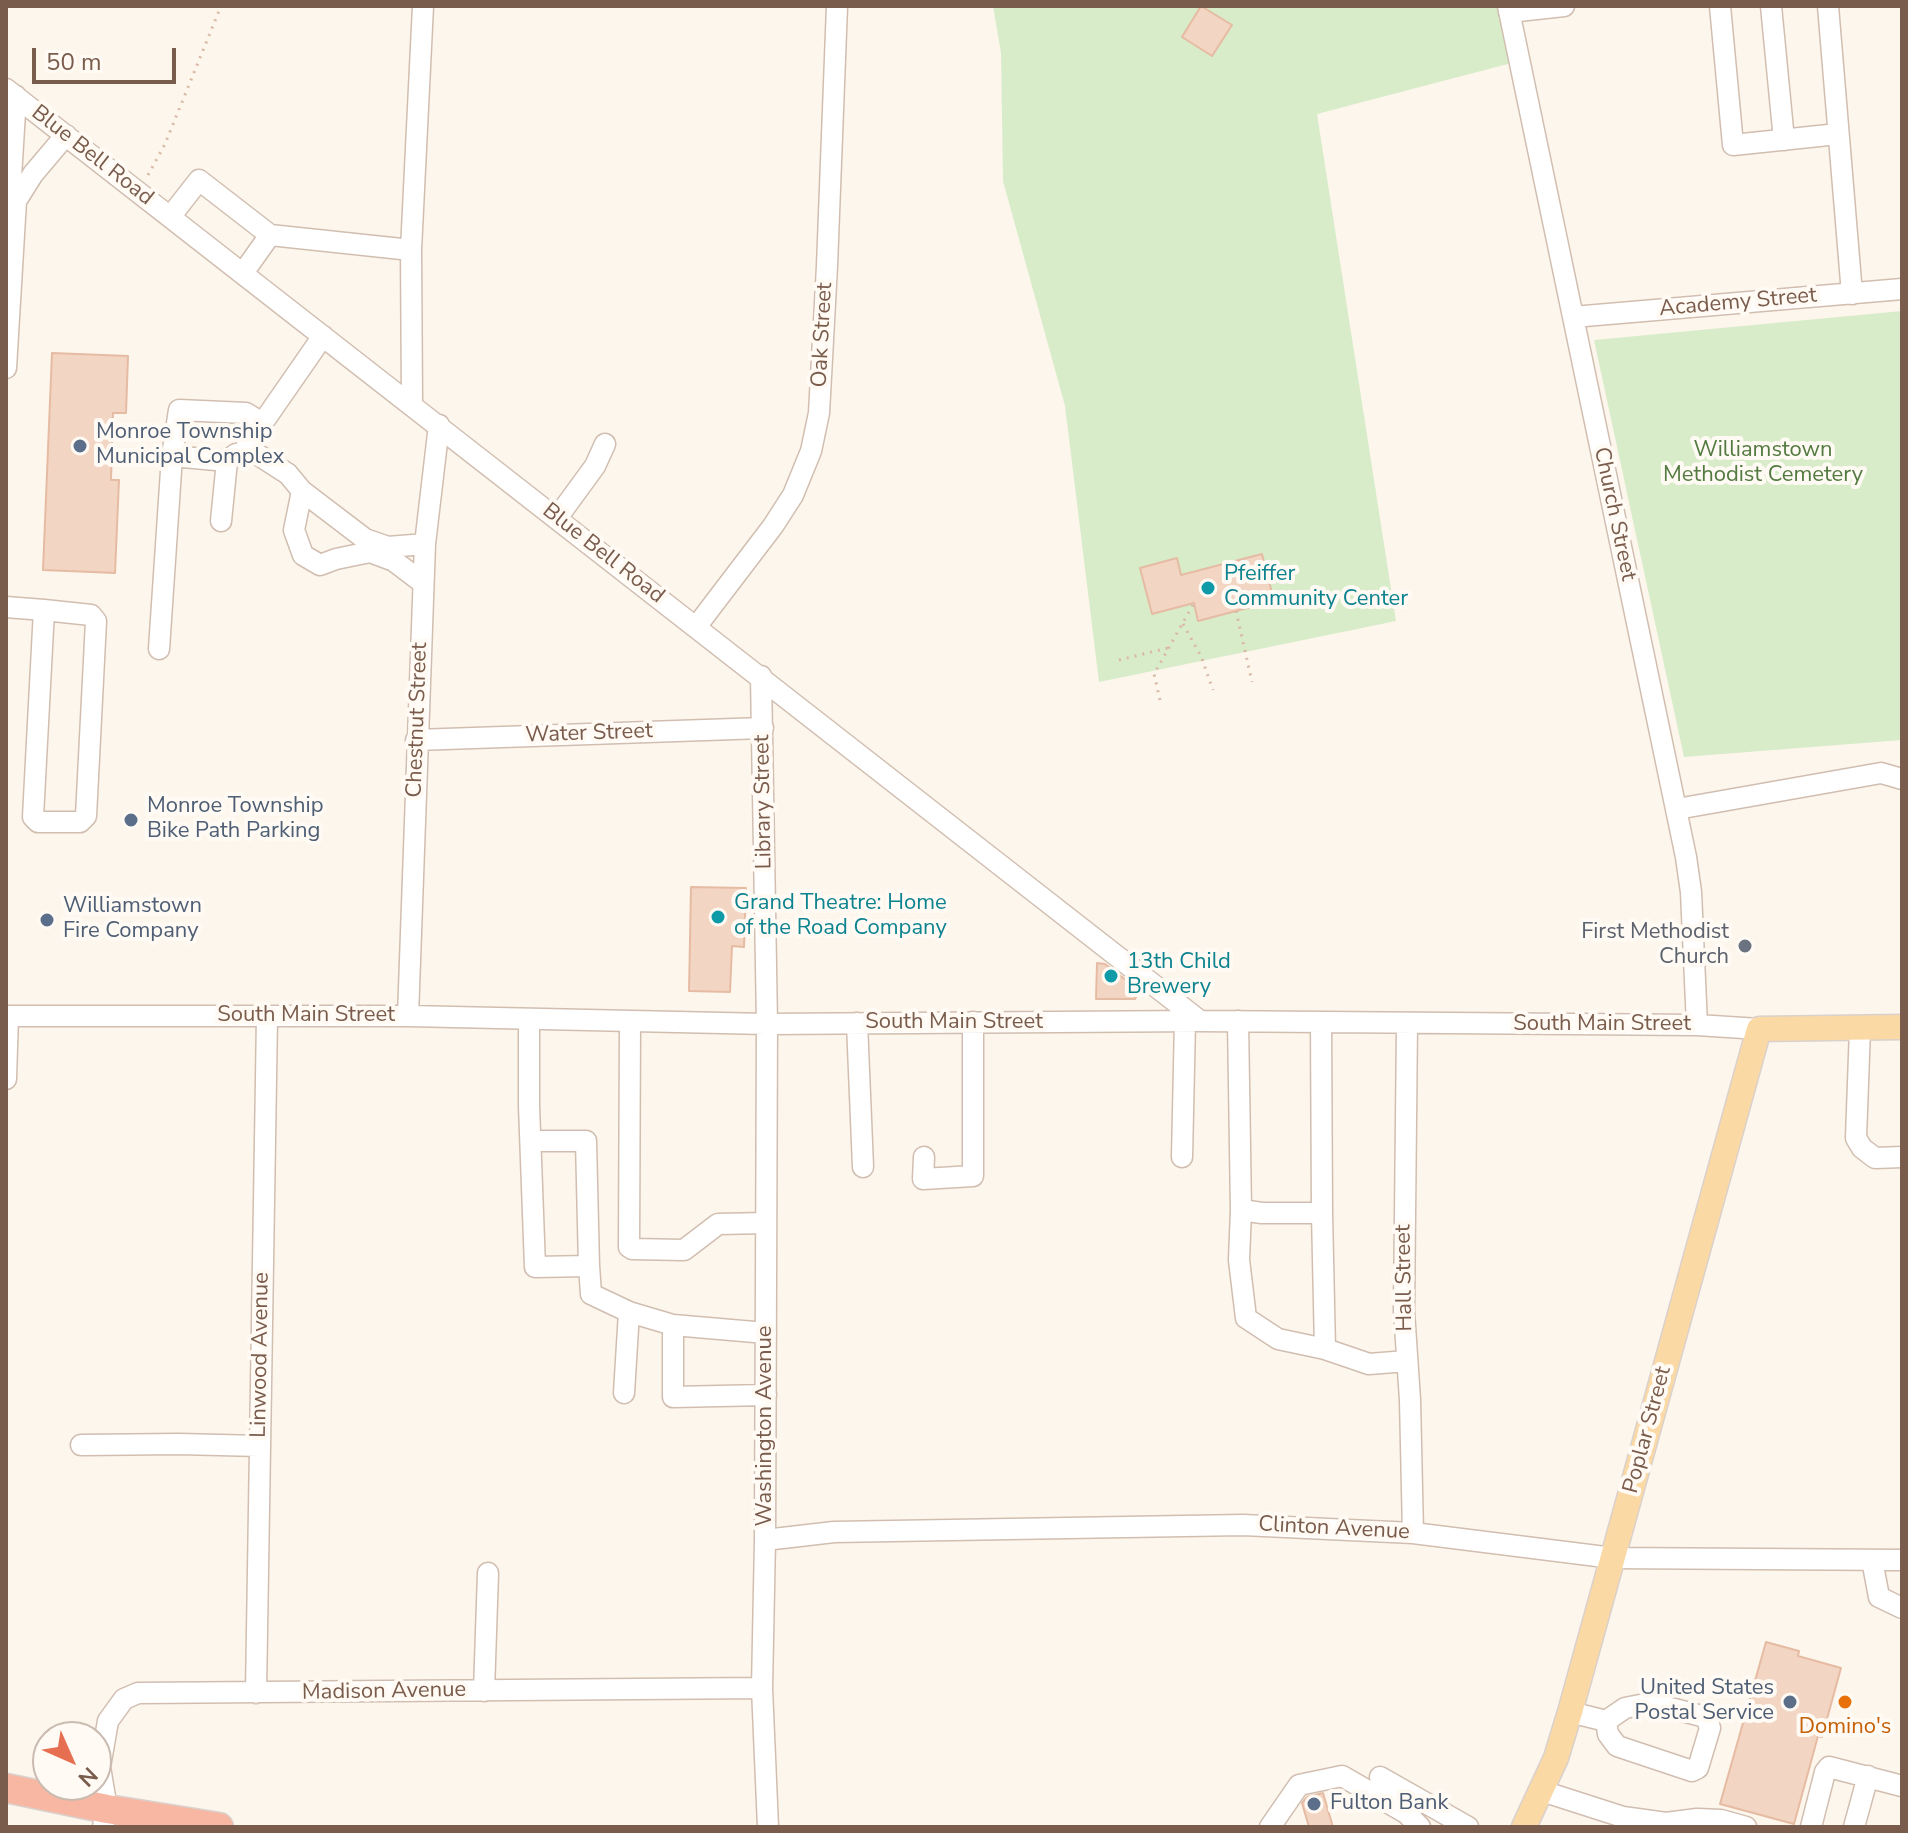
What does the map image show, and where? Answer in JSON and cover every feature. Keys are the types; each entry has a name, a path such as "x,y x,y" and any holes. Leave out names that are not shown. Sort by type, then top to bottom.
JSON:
{"highway":[{"path":"6,1788 105,1818 219,1827"}],"main road":[{"name":"South Main Street","path":"1759,1029 1902,1027"},
{"name":"Poplar Street","path":"1524,1827 1556,1758 1570,1712 1759,1029"}],"street":[{"path":"412,403 411,250 423,6"},
{"name":"Oak Street","path":"696,627 773,526 793,495 811,451 819,413 826,296 837,6"},
{"path":"1509,9 1564,6"},
{"path":"1720,6 1733,145 1838,134"},
{"path":"1771,6 1784,140"},
{"path":"1828,6 1852,294"},
{"name":"Church Street","path":"1509,9 1677,809 1691,892 1697,1025"},
{"name":"Blue Bell Road","path":"11,92 761,676 1192,1021"},
{"path":"11,92 11,177 19,194"},
{"path":"6,368 14,214 19,194 66,135"},
{"path":"170,217 199,180 270,235 411,250"},
{"path":"243,273 270,235"},
{"name":"Academy Street","path":"1573,317 1902,289"},
{"path":"172,456 227,461 246,447 323,336"},
{"path":"159,649 172,456 179,410 246,413 261,422"},
{"name":"Chestnut Street","path":"408,1016 425,544 439,425"},
{"path":"557,518 595,466 605,444"},
{"path":"246,447 288,474 302,491 365,539 388,547 425,544"},
{"path":"221,521 227,461"},
{"path":"302,491 294,530 303,555 320,565 370,552 394,561 423,583"},
{"path":"6,607 44,610 91,615 96,621 86,816 80,822 38,822 33,817 44,610"},
{"name":"Library Street","path":"761,676 767,1024"},
{"name":"Water Street","path":"416,740 763,728"},
{"path":"1677,809 1881,773 1902,779"},
{"path":"6,1079 7,1016"},
{"name":"South Main Street","path":"7,1016 408,1016 767,1024 1238,1021 1697,1025 1759,1029"},
{"name":"Linwood Avenue","path":"256,1693 267,1017"},
{"path":"529,1019 535,1267 589,1266"},
{"path":"630,1021 629,1247 684,1250 718,1224 766,1223"},
{"path":"1182,1157 1192,1021"},
{"path":"1238,1021 1239,1260 1246,1318 1278,1339 1325,1349 1369,1364 1407,1361"},
{"path":"924,1157 923,1179 973,1176 973,1022"},
{"path":"1321,1022 1325,1349"},
{"path":"857,1023 863,1167"},
{"name":"Washington Avenue","path":"767,1024 762,1688 768,1827"},
{"name":"Hall Street","path":"1407,1024 1404,1311 1413,1533"},
{"path":"1860,1028 1856,1138 1862,1148 1875,1158 1902,1157"},
{"path":"531,1141 586,1141 591,1294 629,1312 673,1325 766,1333"},
{"path":"1241,1210 1322,1213"},
{"path":"624,1393 629,1312"},
{"path":"673,1325 673,1397 766,1395"},
{"path":"81,1445 260,1446"},
{"name":"Clinton Avenue","path":"765,1540 834,1532 1243,1525 1413,1533 1613,1558 1902,1560"},
{"path":"1872,1560 1879,1597 1902,1608"},
{"path":"484,1691 488,1573"},
{"name":"Madison Avenue","path":"105,1818 100,1767 108,1721 124,1699 138,1693 762,1688"},
{"path":"1570,1712 1606,1721 1625,1708 1650,1703 1706,1717 1710,1728 1698,1768 1692,1771 1617,1746 1608,1734 1606,1721"},
{"path":"1811,1827 1829,1767 1902,1786"},
{"path":"1270,1827 1299,1785 1342,1776 1406,1813 1420,1827"},
{"path":"1854,1827 1868,1776"},
{"path":"1380,1777 1468,1827"},
{"path":"1542,1791 1623,1817 1666,1823 1721,1820 1746,1827"}],"path":[{"path":"138,192 165,144 221,6"},
{"path":"1160,700 1154,674 1194,603"},
{"path":"1236,611 1252,682"},
{"path":"1182,623 1201,656 1213,690"},
{"path":"1119,660 1168,648"}],"green space":[{"path":"993,6 1511,6 1523,60 1317,114 1396,621 1099,682 1065,406 1003,181 1001,53"},
{"name":"Williamstown Methodist Cemetery","path":"1902,311 1902,740 1684,757 1594,340"}],"building":[{"path":"1201,6 1232,25 1212,56 1182,37"},
{"name":"Monroe Township Municipal Complex","path":"52,353 128,356 126,413 113,413 111,480 119,480 115,573 43,570"},
{"name":"Pfeiffer Community Center","path":"1262,554 1274,601 1198,621 1194,603 1152,614 1140,568 1177,558 1181,575"},
{"name":"Grand Theatre: Home of the Road Company","path":"691,887 746,888 744,947 732,946 730,992 689,991"},
{"name":"13th Child Brewery","path":"1097,963 1105,964 1139,990 1135,999 1096,999"},
{"name":"United States Postal Service","path":"1766,1642 1799,1651 1798,1656 1841,1668 1822,1737 1818,1736 1794,1824 1720,1804"},
{"path":"1323,1793 1333,1827 1309,1827 1302,1803 1307,1797"}],"place":[{"name":"Monroe Township Municipal Complex","path":"80,446"},
{"name":"Pfeiffer Community Center","path":"1208,588"},
{"name":"Monroe Township Bike Path Parking","path":"131,820"},
{"name":"Grand Theatre: Home of the Road Company","path":"718,917"},
{"name":"Williamstown Fire Company","path":"47,920"},
{"name":"First Methodist Church","path":"1745,946"},
{"name":"13th Child Brewery","path":"1111,976"},
{"name":"United States Postal Service","path":"1790,1702"},
{"name":"Domino's","path":"1845,1702"},
{"name":"Fulton Bank","path":"1314,1804"}]}
